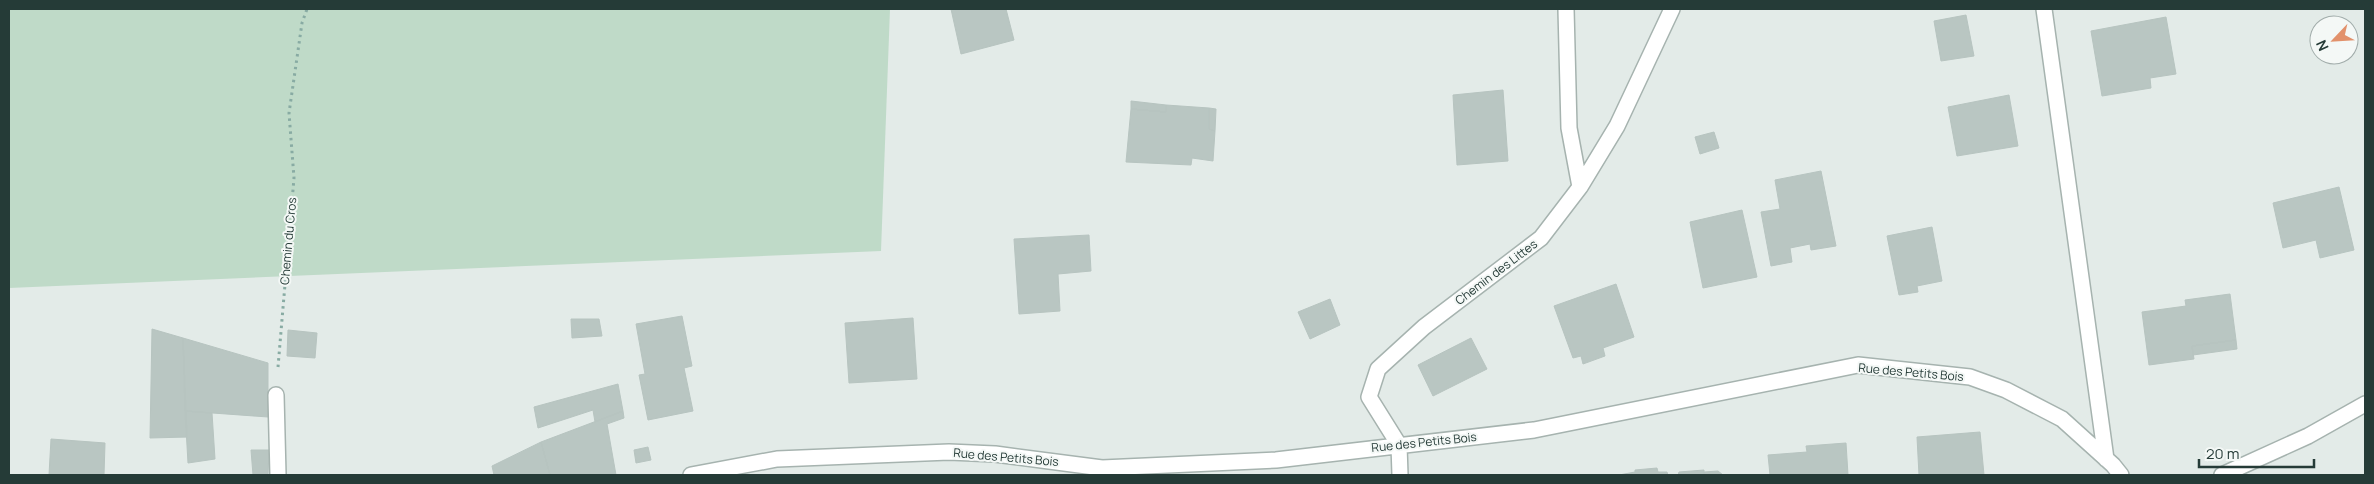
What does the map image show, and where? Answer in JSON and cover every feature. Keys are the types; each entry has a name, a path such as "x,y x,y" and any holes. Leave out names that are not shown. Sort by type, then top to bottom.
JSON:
{"street":[{"path":"1566,9 1569,128 1580,187"},
{"name":"Chemin des Littes","path":"1399,445 1369,397 1378,369 1424,326 1541,238 1580,187 1617,126 1672,9"},
{"path":"2044,9 2106,459"},
{"name":"Rue des Petits Bois","path":"691,475 777,459 949,452 995,454 1102,468 1276,460 1534,430 1858,365 1970,377 2006,390 2062,419 2122,475"},
{"path":"276,396 278,475"},
{"path":"2222,475 2308,436 2365,404"},
{"path":"1399,445 1400,475"}],"path":[{"name":"Chemin du Cros","path":"276,396 294,178 289,114 302,23 307,9"}],"green space":[{"path":"9,9 890,9 881,251 9,288"}],"building":[{"path":"951,9 1006,9 1014,40 961,54"},
{"path":"1966,15 1974,56 1941,61 1934,21"},
{"path":"2166,17 2176,74 2150,78 2151,88 2102,96 2091,31"},
{"path":"1503,90 1508,161 1457,165 1453,95"},
{"path":"2009,95 2018,146 1957,156 1948,107"},
{"path":"1131,101 1166,105 1166,112 1131,109"},
{"path":"1166,105 1209,108 1209,129 1215,131 1213,161 1192,158 1191,165 1126,162 1131,109 1166,112"},
{"path":"1209,108 1216,109 1215,131 1209,129"},
{"path":"1714,132 1719,148 1700,154 1695,137"},
{"path":"1821,171 1836,246 1811,250 1810,244 1790,248 1792,262 1771,266 1761,212 1780,209 1775,180"},
{"path":"2339,187 2354,250 2320,258 2316,240 2283,248 2273,203"},
{"path":"1742,210 1757,277 1703,288 1690,222"},
{"path":"1932,227 1942,281 1917,286 1918,292 1899,295 1887,236"},
{"path":"1089,235 1091,271 1058,274 1060,311 1019,314 1014,239"},
{"path":"1616,284 1634,337 1603,348 1605,356 1583,364 1581,356 1573,358 1554,306"},
{"path":"2230,294 2236,340 2192,346 2194,359 2149,365 2142,312 2186,306 2185,300"},
{"path":"1330,299 1340,325 1310,339 1298,312"},
{"path":"682,316 692,366 684,368 693,411 648,420 639,375 645,374 636,324"},
{"path":"913,318 917,379 849,383 845,323"},
{"path":"571,319 599,319 602,336 572,338"},
{"path":"152,329 183,338 187,437 150,438"},
{"path":"288,330 317,333 315,358 287,356"},
{"path":"183,338 268,363 268,417 185,411"},
{"path":"1471,338 1487,369 1433,396 1418,365"},
{"path":"2236,340 2237,349 2193,355 2192,346"},
{"path":"618,384 623,411 595,422 593,410 538,428 534,407"},
{"path":"185,411 212,413 215,459 188,463"},
{"path":"623,411 624,418 607,424 616,475 550,475 541,442"},
{"path":"1980,432 1984,475 1919,475 1917,437"},
{"path":"51,439 105,443 104,475 49,475"},
{"path":"541,442 550,475 494,475 492,466"},
{"path":"1846,443 1848,475 1770,475 1768,455 1807,452 1806,446"},
{"path":"648,447 651,460 636,463 634,450"},
{"path":"251,450 269,450 268,475 253,475"},
{"path":"1657,468 1658,472 1667,472 1668,475 1619,475 1635,472 1635,470"},
{"path":"1704,470 1704,475 1678,475 1679,472"},
{"path":"1718,471 1723,475 1704,475 1704,472"}]}
